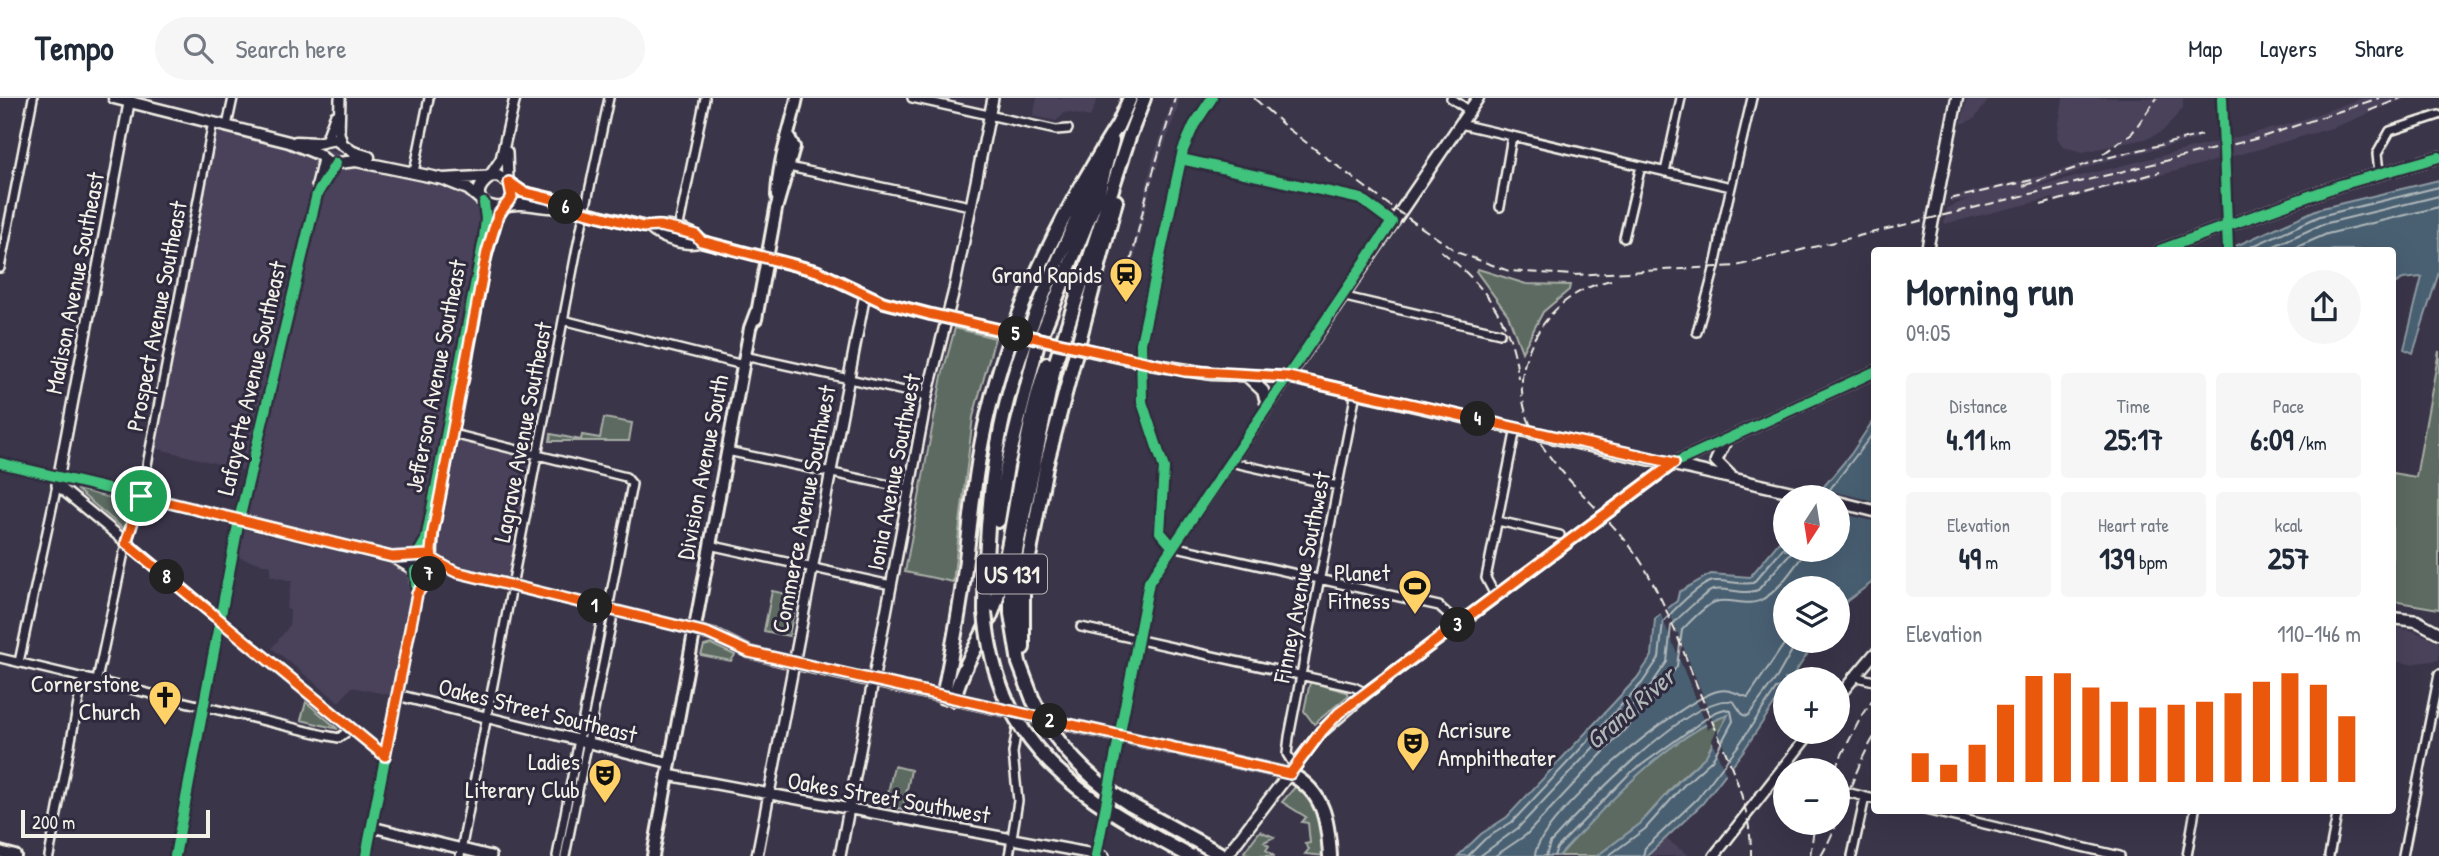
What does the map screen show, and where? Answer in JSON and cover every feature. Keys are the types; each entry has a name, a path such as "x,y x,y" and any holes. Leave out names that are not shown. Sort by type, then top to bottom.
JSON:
{"highway":[{"name":"US 131","path":"1129,98 1027,339 1006,409 995,472 985,612 991,651 1002,685 1027,734 1047,760 1090,800 1189,856"},
{"name":"US 131","path":"1144,98 1070,314 1051,380 1013,570 1010,603 1017,655 1032,700 1061,745 1096,781 1129,804 1225,856"},
{"path":"1032,700 1022,638 1024,580 1049,452 1101,264 1138,113"},
{"path":"948,698 978,466 998,376 1034,281 1090,169 1119,122"},
{"path":"985,612 1005,475 1039,339 1100,188 1112,137"},
{"path":"948,698 995,603 1035,405 1052,351 1070,314"},
{"path":"1292,770 1323,806 1329,827 1330,856"}],"main road":[{"path":"114,98 289,142 337,163 356,161 443,179 468,189 494,208 517,203 552,209 565,207"},
{"name":"Division Avenue South","path":"776,209 777,173 783,144 789,137 797,98"},
{"path":"1288,377 1478,98"},
{"path":"1928,247 1957,98"},
{"name":"Division Avenue South","path":"653,856 746,360 776,209 793,147 789,137"},
{"path":"289,142 335,139 353,152 402,169"},
{"path":"322,158 321,147 326,141"},
{"path":"337,163 345,155 342,144"},
{"path":"2168,247 2379,172 2439,157"},
{"path":"443,179 498,176 523,192 552,199 565,207 650,228 660,236 695,244 701,241"},
{"path":"484,203 481,187 489,178"},
{"path":"504,206 512,197 509,182"},
{"path":"650,228 659,226 678,230 696,235 701,241 817,271 865,293 929,314 1185,371 1248,377 1288,377 1773,487"},
{"path":"1225,856 1328,724 1366,693 1674,463 1871,373"},
{"path":"1248,377 1260,386 1267,406"},
{"path":"1727,439 1717,452 1716,461 1737,479"},
{"path":"1850,505 1871,510"},
{"path":"2396,618 2417,621 2439,633"},
{"path":"695,631 716,636 749,652 793,663 1118,736 1292,770"},
{"path":"0,852 15,856"}],"street":[{"path":"0,268 33,98"},
{"path":"228,126 233,98"},
{"path":"414,172 429,98"},
{"path":"489,178 499,164 506,143 515,98"},
{"name":"Lagrave Avenue Southeast","path":"460,852 609,98"},
{"path":"678,230 705,98"},
{"path":"912,98 1056,130 1068,129"},
{"name":"Ionia Avenue Southwest","path":"840,856 927,396 954,290 993,98"},
{"path":"1212,98 1194,125 1181,159 1141,349 1144,413 1164,468 1160,532 1172,546 1439,606 1459,624"},
{"path":"1451,98 1469,111"},
{"path":"1665,172 1681,98"},
{"path":"1698,332 1716,255 1723,242 1721,230 1752,98"},
{"name":"Madison Avenue Southeast","path":"19,662 130,100"},
{"path":"326,141 340,101"},
{"path":"340,101 339,133 342,144"},
{"path":"2379,172 2377,154 2390,131 2439,115"},
{"name":"Prospect Avenue Southeast","path":"97,680 126,543 141,496 213,122"},
{"path":"1460,124 1731,187"},
{"path":"1500,207 1512,136"},
{"path":"506,143 509,182"},
{"path":"317,194 322,158"},
{"path":"1181,159 1357,198 1392,222"},
{"name":"Lafayette Avenue Southeast","path":"175,856 239,520 317,194 337,163"},
{"path":"1624,238 1641,166"},
{"path":"789,167 970,206"},
{"name":"Jefferson Avenue Southeast","path":"417,557 426,540 455,391 486,225 484,203"},
{"name":"Jefferson Avenue Southeast","path":"432,559 436,516 485,260 496,219 504,206"},
{"name":"Commerce Avenue Southwest","path":"757,856 865,293"},
{"path":"1341,296 1500,333"},
{"path":"563,320 927,396"},
{"path":"1099,855 1118,736 1149,582 1288,377"},
{"name":"Finney Avenue Southwest","path":"1292,770 1287,750 1356,392"},
{"path":"1496,597 1486,578 1516,428"},
{"path":"453,434 631,480 608,609 611,622 557,856"},
{"path":"729,451 909,489"},
{"path":"1230,462 1338,486"},
{"path":"0,463 57,480 141,496 392,557 424,555 456,572"},
{"path":"57,480 126,543 385,756"},
{"path":"1498,521 1559,535"},
{"path":"712,545 891,585"},
{"path":"392,557 422,576 456,572 695,631"},
{"path":"366,856 417,594 417,557"},
{"path":"417,594 430,573 432,559"},
{"path":"1082,627 1354,687 1366,693"},
{"path":"1850,680 1871,657"},
{"path":"0,658 339,738 352,728"},
{"path":"2403,856 2439,674"},
{"path":"1853,676 1871,680"},
{"path":"49,856 83,677"},
{"name":"Oakes Street Southeast","path":"397,695 670,763"},
{"path":"1009,856 1018,802 1013,753 1020,714"},
{"path":"565,856 584,741"},
{"name":"Oakes Street Southwest","path":"667,775 1099,855"},
{"path":"1714,856 1773,786"},
{"path":"1850,793 1871,798"},
{"path":"1852,856 1865,797"},
{"path":"1958,814 2092,853 2120,856"},
{"path":"2187,856 2194,814"},
{"path":"2329,856 2337,814"},
{"path":"372,827 460,852 491,856"}],"shaded area":[{"path":"1037,98 1098,98 1090,117 1066,112 1056,121 1033,116"},
{"path":"1173,98 1179,98 1177,110 1153,178 1126,294 1122,293 1152,162"},
{"path":"1967,98 1990,98 1974,119 1961,124"},
{"path":"2063,98 2183,98 2183,108 2163,131 2149,138 2083,152 2063,147 2057,137"},
{"path":"2362,98 2407,98 2335,127 2256,150 2057,202 2053,198 1944,224 1947,208 1968,199 1951,202 1950,197 2050,174 2091,160 2199,134 2199,139 2109,160 2026,189 2052,183 2290,124"},
{"path":"213,122 443,179 494,208 463,381 457,392 449,433 538,455 512,585 432,565 425,556 417,559 390,695 352,687 339,702 272,648 289,626 290,611 286,608 292,581 270,576 271,566 233,556 250,472 151,447"},
{"path":"2396,628 2413,631 2439,642 2439,660 2410,664 2396,662"},
{"path":"1665,838 1689,856 1647,856"}],"green space":[{"path":"1478,269 1526,284 1570,285 1569,290 1543,312 1522,352 1508,315 1476,271"},
{"path":"955,328 995,338 973,417 953,582 905,572 942,376"},
{"path":"2439,351 2439,609 2396,602 2396,474 2416,477"},
{"path":"604,418 632,423 629,441 550,441 551,434 581,440 582,435 600,438"},
{"path":"76,489 132,503 127,532"},
{"path":"772,591 797,596 789,636 764,631"},
{"path":"711,644 735,655 731,661 701,655 704,646"},
{"path":"1310,682 1347,692 1349,695 1314,724 1304,711"},
{"path":"306,702 338,729 301,720"},
{"path":"1729,714 1706,756 1679,780 1640,824 1597,856 1559,856 1637,775 1683,739 1706,724"},
{"path":"894,766 911,770 903,809 885,806"},
{"path":"1296,786 1305,791 1316,807 1325,856 1305,854 1309,849 1305,844 1310,843 1308,823 1302,822 1306,817 1282,802"},
{"path":"1260,831 1274,837 1264,842 1269,846 1266,850 1274,856 1251,856 1244,852"}],"water":[{"path":"2439,180 2439,272 2413,353 2404,349 2422,277 2403,279 2396,283 2396,247 2234,247 2318,209"},
{"name":"Grand River","path":"1871,424 1871,583 1850,599 1850,576 1773,576 1773,653 1808,653 1799,667 1773,667 1773,706 1744,750 1702,804 1647,856 1597,856 1640,824 1706,756 1728,715 1706,725 1660,756 1615,797 1559,856 1458,856 1481,834 1507,817 1637,678 1652,656 1655,619 1677,601 1679,592 1711,574 1750,577 1773,549 1773,562 1850,562 1850,485 1825,485 1851,454"}],"pier":[{"path":"1850,495 1871,500 1871,520 1850,516"},
{"path":"1666,604 1715,725 1708,729 1659,610"},
{"path":"1717,729 1733,769 1727,777 1712,740"}],"railway":[{"path":"1124,292 1147,193 1175,98"},
{"path":"1254,98 1287,128 1393,208 1459,253 1509,271 1573,275 1736,266 2259,138 2379,98"},
{"path":"2103,154 2132,133 2157,98"},
{"path":"2369,111 2401,98"},
{"path":"2023,186 2102,159 2202,135"},
{"path":"2041,205 2160,172"},
{"path":"1950,199 2032,180"},
{"path":"1441,251 1470,277 1494,306 1510,339 1518,378"},
{"path":"1611,280 1576,294 1548,317 1534,339 1523,374 1524,406 1535,435 1554,462 1624,539 1643,565 1659,595 1741,792 1750,835 1751,856"},
{"path":"1840,758 1871,703"},
{"path":"1821,856 1871,742"},
{"path":"1810,856 1813,835"}],"cycle path":[{"path":"1172,546 1160,532 1164,468 1142,402 1141,343 1183,150 1194,125 1212,98"},
{"path":"2222,98 2228,247"},
{"path":"2168,247 2340,185 2439,157"},
{"path":"1096,856 1149,582 1392,222 1361,199 1181,159"},
{"path":"175,856 239,520 317,194 336,163"},
{"path":"417,556 426,540 484,239 484,203"},
{"path":"1674,463 1871,373"},
{"path":"0,463 392,557"},
{"path":"433,560 456,572 707,633 749,652 1290,774"},
{"path":"366,856 417,594 415,571"},
{"path":"221,620 385,756"}],"place":[{"name":"Grand Rapids","path":"1126,304"},
{"name":"Planet Fitness","path":"1415,616"},
{"name":"Cornerstone Church","path":"165,727"},
{"name":"Acrisure Amphitheater","path":"1413,773"},
{"name":"Ladies Literary Club","path":"605,805"}],"route":[{"path":"141,496 126,543 385,756 417,594 434,568 434,562 433,560 432,559 431,551 433,532 483,268 498,215 512,197 509,182 523,192 552,199 565,207 643,227 659,226 696,235 701,241 817,271 883,302 907,309 1185,371 1248,377 1288,377 1674,463 1339,713 1321,732 1290,774 749,652 707,633 456,572 436,563 433,560 430,557 427,555 392,557 141,496"}]}
